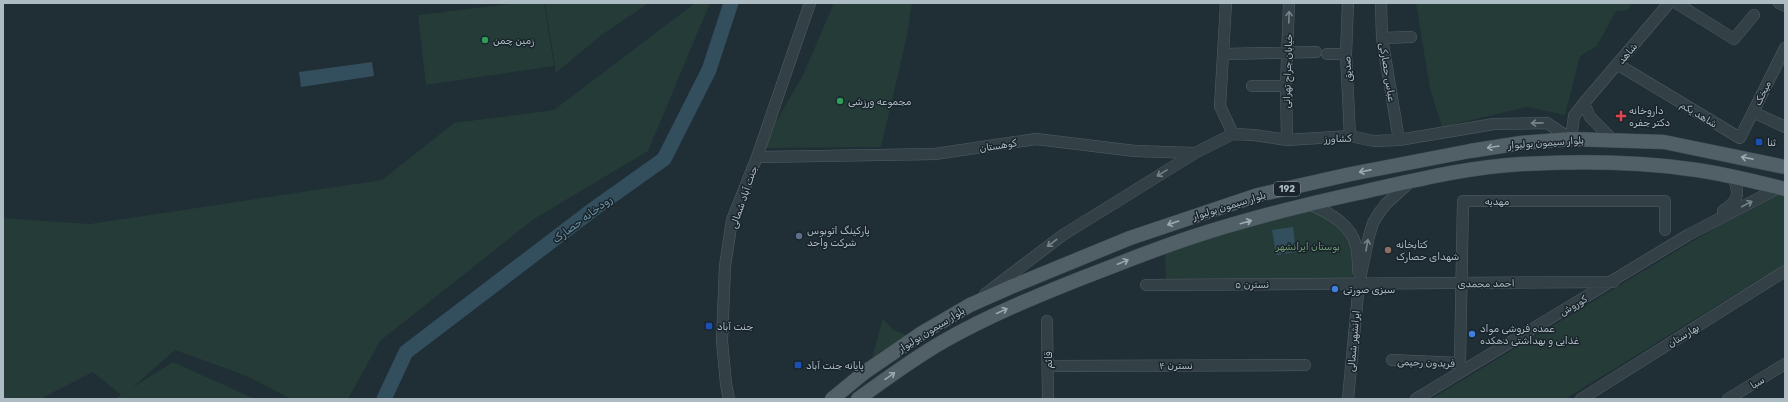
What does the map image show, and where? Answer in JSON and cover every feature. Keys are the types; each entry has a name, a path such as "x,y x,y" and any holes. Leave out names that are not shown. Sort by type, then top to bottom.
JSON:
{"main road":[{"name":"بلوار سیمون بولیوار","path":"832,399 865,372 922,333 970,305 1130,238 1258,195 1351,174 1470,150 1521,143 1571,139 1664,142 1785,167"},
{"name":"بلوار سیمون بولیوار","path":"858,399 891,375 942,342 1002,310 1138,256 1193,237 1308,204 1412,180 1479,168 1521,164 1612,163 1688,169 1733,176 1782,188"}],"street":[{"name":"جنت آباد شمالی","path":"729,399 722,341 725,266 732,220 757,157 810,3"},
{"path":"1226,3 1220,106 1234,134"},
{"name":"خیابان جراح تهرانی","path":"1286,140 1289,3"},
{"name":"صدیق","path":"1348,3 1346,54 1350,136"},
{"name":"عباس حصارکی","path":"1381,3 1382,38 1399,140"},
{"name":"شاهد","path":"1571,139 1574,116 1669,3"},
{"path":"1676,3 1734,39 1754,15"},
{"path":"1779,3 1785,6"},
{"path":"1382,38 1411,37"},
{"name":"میخک","path":"1740,138 1753,112 1782,63 1785,48"},
{"path":"1223,54 1288,54 1316,52"},
{"path":"1327,54 1346,54"},
{"name":"شاهد یکم","path":"1617,64 1740,138"},
{"path":"1252,86 1286,86"},
{"path":"1584,103 1590,117 1613,140"},
{"path":"1753,112 1785,127"},
{"name":"کشاورز","path":"1234,134 1254,135 1286,140 1350,136 1374,141 1399,140 1494,124 1547,123 1571,139"},
{"name":"کوهستان","path":"757,157 935,154 1036,139 1135,151 1195,153 1234,134"},
{"path":"970,305 1063,235 1195,153"},
{"path":"1688,235 1734,202 1738,194 1733,176"},
{"path":"1359,283 1373,222 1386,204 1412,180"},
{"path":"1688,235 1782,188"},
{"name":"مهدیه","path":"1460,363 1462,201 1665,201 1665,230"},
{"path":"1308,204 1333,216 1348,230 1357,246 1359,283"},
{"name":"کوروش","path":"1416,399 1522,334 1613,282 1688,235"},
{"name":"بهارستان","path":"1581,399 1785,271"},
{"name":"احمد محمدی","path":"1359,283 1461,284 1613,282"},
{"name":"نسترن ۵","path":"1146,285 1359,283"},
{"name":"ایرانشهر شمالی","path":"1348,399 1359,283"},
{"name":"قائم","path":"1047,322 1048,399"},
{"name":"فریدون رحیمی","path":"1392,360 1460,363"},
{"name":"سبا","path":"1728,399 1785,364"},
{"name":"نسترن ۴","path":"1048,366 1304,365"}],"green space":[{"name":"زمین چمن","path":"518,3 544,3 554,66 426,85 418,15"},
{"path":"545,3 649,3 600,36 556,73"},
{"path":"695,3 710,3 648,151 534,219 380,341 348,399 291,399 247,376 175,350 132,388 173,362 255,399 115,399 121,395 93,372 40,399 3,399 3,218 90,224 382,180 454,123 554,110"},
{"name":"مجموعه ورزشی","path":"834,3 912,3 907,36 881,147 761,148 803,75"},
{"path":"1416,3 1632,3 1628,10 1616,11 1597,46 1580,56 1565,115 1527,107 1442,127 1430,89"},
{"path":"1785,195 1785,264 1565,399 1431,399 1768,196"},
{"name":"بوستان ایرانشهر","path":"1311,211 1330,220 1348,236 1353,249 1353,280 1166,281 1165,253 1298,212"},
{"path":"883,318 893,330 907,335 872,358"}],"water":[{"path":"372,62 374,76 301,87 299,72"},
{"path":"1293,227 1296,252 1276,255 1272,230"}],"waterway":[{"name":"رودخانه حصارک","path":"384,399 406,352 595,208 664,159 709,70 731,3"}],"place":[{"name":"زمین چمن","path":"485,40"},
{"name":"مجموعه ورزشی","path":"840,101"},
{"name":"داروخانه دکتر جفره","path":"1621,116"},
{"name":"ثنا","path":"1759,142"},
{"name":"پارکینگ اتوبوس شرکت واحد","path":"799,236"},
{"name":"کتابخانه شهدای حصارک","path":"1388,250"},
{"name":"سبزی صورتی","path":"1335,289"},
{"name":"جنت آباد","path":"709,326"},
{"name":"عمده فروشی مواد غذایی و بهداشتی دهکده","path":"1472,334"},
{"name":"پایانه جنت آباد","path":"798,365"}]}
